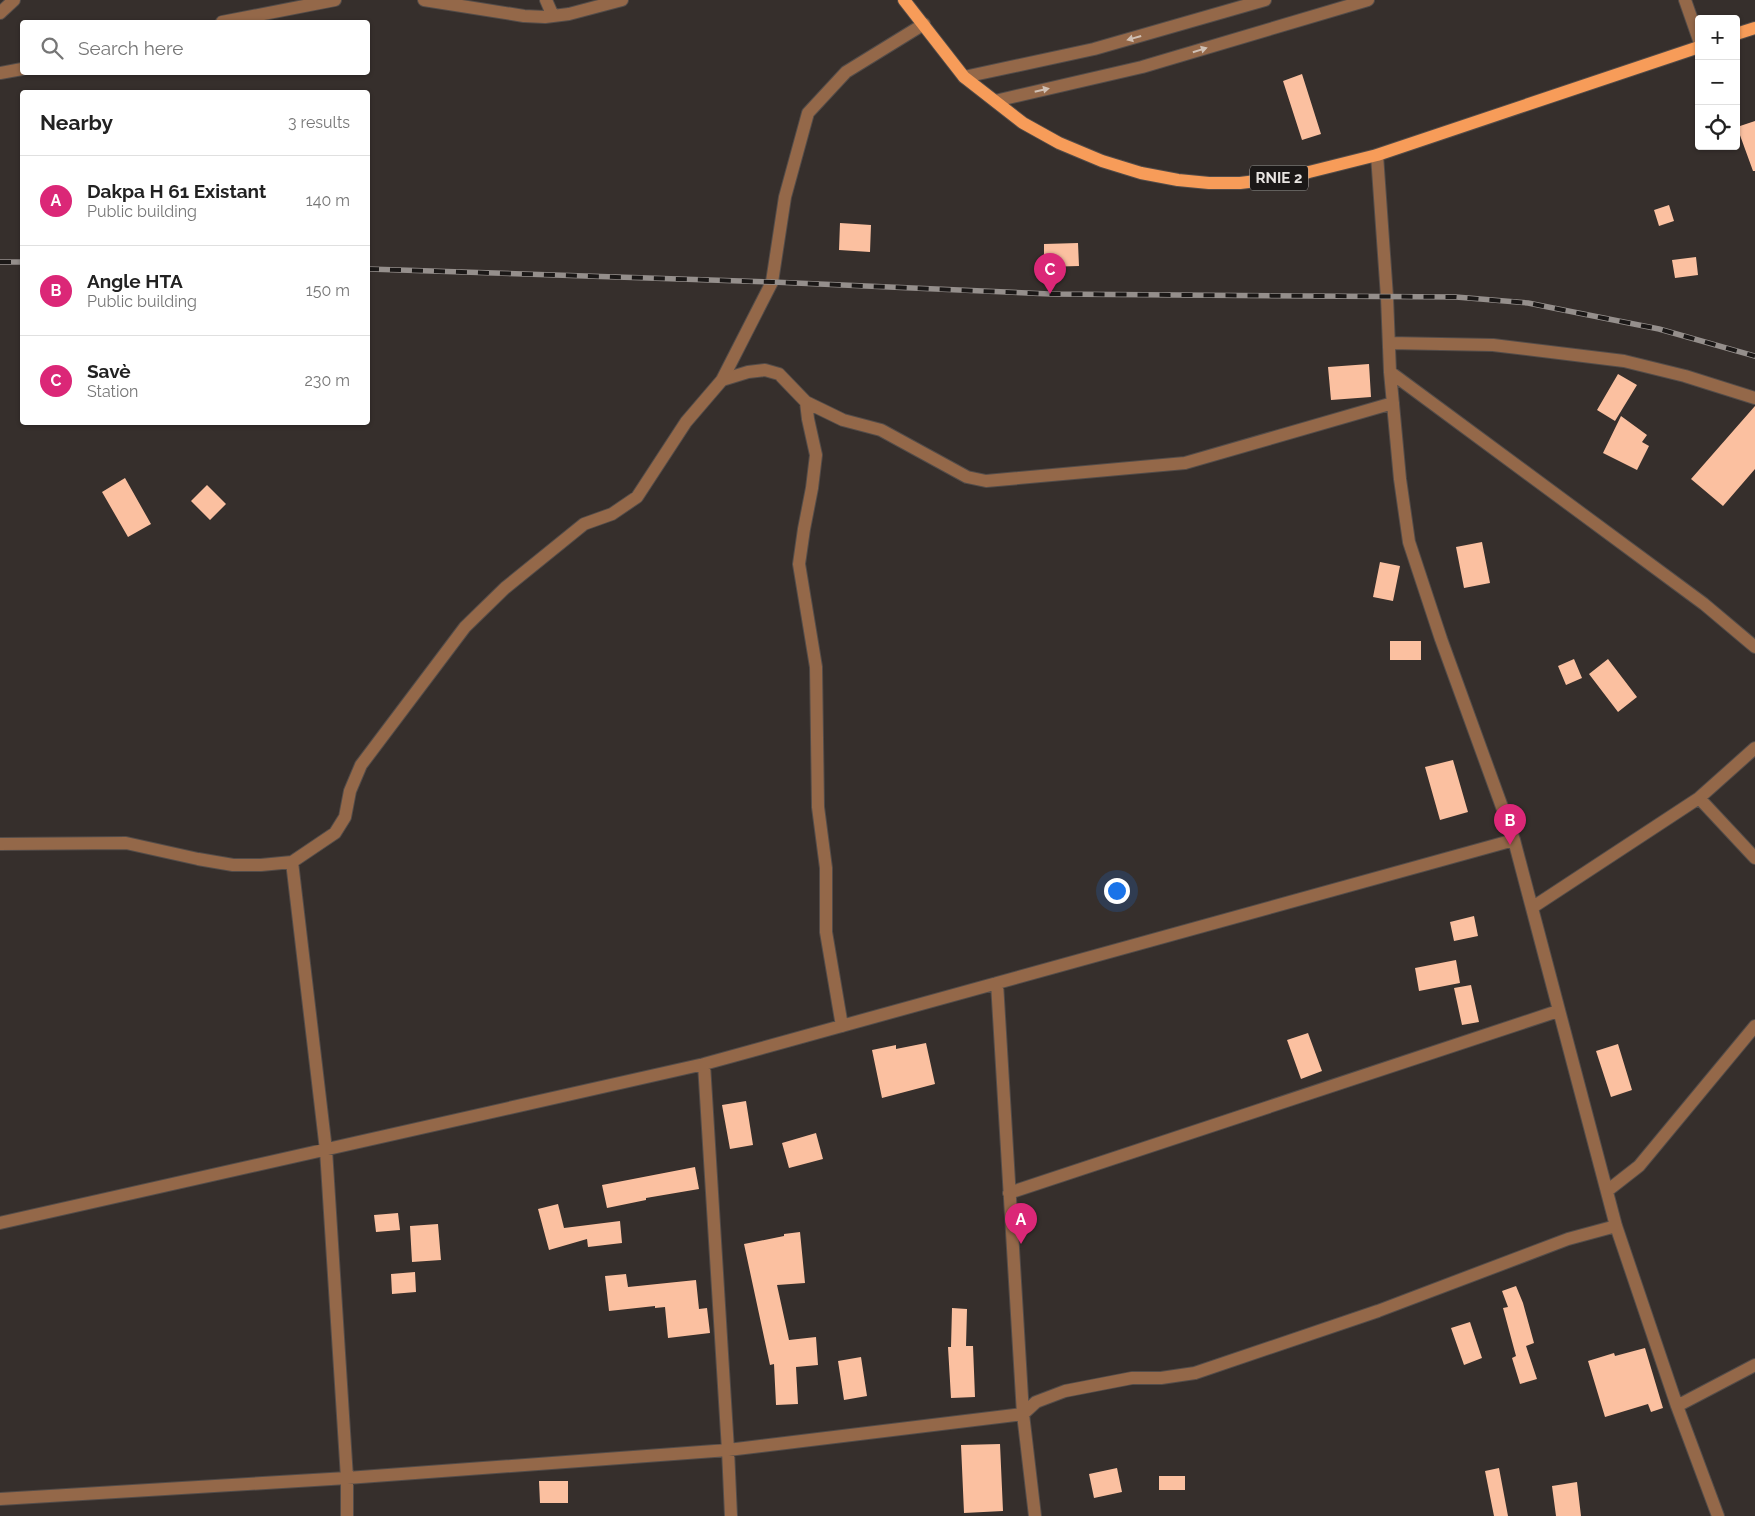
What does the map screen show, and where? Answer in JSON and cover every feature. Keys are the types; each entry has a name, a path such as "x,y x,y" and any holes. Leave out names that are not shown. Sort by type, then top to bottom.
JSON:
{"main road":[{"name":"RNIE 2","path":"904,0 964,77 1024,124 1059,143 1102,161 1141,173 1178,180 1240,183 1272,179 1377,155 1695,48"},
{"path":"1740,33 1755,28"}],"street":[{"path":"0,13 14,0"},
{"path":"232,20 335,0"},
{"path":"424,0 545,18 622,0"},
{"path":"546,0 553,16"},
{"path":"964,77 1094,49 1265,0"},
{"path":"995,101 1142,68 1368,0"},
{"path":"1685,0 1695,29"},
{"path":"0,844 126,843 233,865 261,865 292,862 335,833 345,817 350,791 362,765 465,627 505,588 584,524 612,514 637,497 686,422 722,380 772,282 785,197 808,113 846,72 924,24"},
{"path":"0,72 20,69"},
{"path":"1377,155 1390,372 1400,479 1409,542 1441,639 1514,840 1616,1226 1677,1406 1718,1516"},
{"path":"1389,343 1493,345 1624,361 1685,376 1755,398"},
{"path":"722,380 765,370 779,374 806,402 843,420 881,430 967,477 986,481 1185,464 1393,403"},
{"path":"1390,372 1704,604 1755,647"},
{"path":"806,402 816,455 799,564 816,667 818,807 826,868 826,932 842,1026"},
{"path":"1533,907 1699,798 1755,748"},
{"path":"1699,798 1755,858"},
{"path":"0,1223 704,1064 1514,840"},
{"path":"292,862 326,1150 347,1478 347,1516"},
{"path":"997,983 1023,1414 1035,1516"},
{"path":"1009,1193 1558,1011"},
{"path":"1607,1191 1639,1166 1755,1026"},
{"path":"704,1064 728,1450 730,1516"},
{"path":"0,1498 347,1478 728,1450 1023,1414 1036,1402 1065,1390 1132,1378 1161,1378 1195,1373 1378,1312 1568,1240 1616,1226"},
{"path":"1677,1406 1755,1366"}],"building":[{"path":"1302,74 1321,134 1302,140 1283,81"},
{"path":"1755,121 1755,171 1753,171 1740,135 1740,126"},
{"path":"1669,205 1674,221 1659,226 1654,210"},
{"path":"840,223 871,225 870,252 839,250"},
{"path":"1078,243 1079,266 1044,267 1044,244"},
{"path":"1696,257 1698,275 1675,278 1672,260"},
{"path":"1369,364 1371,397 1331,400 1328,367"},
{"path":"1618,374 1637,385 1615,421 1597,410"},
{"path":"1755,406 1755,469 1723,506 1691,479"},
{"path":"1621,416 1647,435 1642,442 1649,446 1637,470 1603,453"},
{"path":"125,478 151,524 128,537 102,492"},
{"path":"207,485 226,504 210,520 191,501"},
{"path":"1482,542 1490,583 1464,588 1456,547"},
{"path":"1380,562 1400,566 1393,601 1373,597"},
{"path":"1390,641 1421,641 1421,660 1390,660"},
{"path":"1574,659 1582,678 1566,685 1558,666"},
{"path":"1608,659 1637,697 1618,712 1589,674"},
{"path":"1453,760 1468,812 1440,820 1425,767"},
{"path":"1474,916 1478,936 1454,941 1450,922"},
{"path":"1456,960 1460,983 1419,991 1415,968"},
{"path":"1471,985 1479,1022 1462,1025 1454,988"},
{"path":"1308,1033 1322,1071 1301,1079 1287,1040"},
{"path":"926,1043 935,1084 882,1098 872,1050 896,1045 896,1049"},
{"path":"1618,1044 1632,1090 1611,1097 1596,1051"},
{"path":"746,1101 753,1145 730,1149 722,1105"},
{"path":"816,1133 823,1159 789,1168 782,1143"},
{"path":"695,1167 699,1189 646,1198 646,1200 607,1208 602,1185"},
{"path":"558,1204 564,1228 620,1221 622,1243 588,1247 587,1239 549,1250 538,1209"},
{"path":"398,1213 400,1230 376,1232 374,1215"},
{"path":"438,1224 441,1260 412,1262 410,1226"},
{"path":"800,1232 805,1283 777,1285 789,1340 816,1337 818,1365 796,1367 798,1404 776,1405 774,1364 770,1365 744,1244"},
{"path":"415,1272 416,1292 392,1294 391,1274"},
{"path":"626,1274 628,1287 696,1280 699,1309 707,1308 710,1333 668,1338 665,1307 655,1308 655,1306 609,1311 605,1276"},
{"path":"1516,1286 1523,1303 1534,1343 1526,1346 1537,1379 1520,1384 1512,1358 1516,1356 1503,1308 1508,1307 1502,1291"},
{"path":"952,1308 967,1309 966,1346 973,1346 975,1397 951,1398 948,1347 951,1347"},
{"path":"1470,1322 1482,1358 1464,1365 1451,1328"},
{"path":"1645,1348 1663,1408 1651,1412 1648,1404 1605,1417 1588,1361 1614,1353 1615,1356"},
{"path":"861,1357 867,1396 844,1400 838,1361"},
{"path":"1000,1444 1003,1511 964,1513 961,1445"},
{"path":"1117,1468 1122,1492 1094,1498 1089,1474"},
{"path":"1499,1468 1508,1516 1494,1516 1485,1471"},
{"path":"1159,1476 1185,1476 1185,1490 1159,1490"},
{"path":"539,1481 568,1481 568,1503 540,1503"},
{"path":"1577,1482 1581,1516 1556,1516 1552,1486"}],"railway":[{"path":"0,262 20,262"},
{"path":"370,269 772,282 1050,294 1456,297 1528,303 1659,329 1755,356"}],"place":[{"name":"Savè","path":"1050,294"},
{"name":"Angle HTA","path":"1510,845"},
{"name":"Dakpa H 61 Existant","path":"1021,1244"}]}
